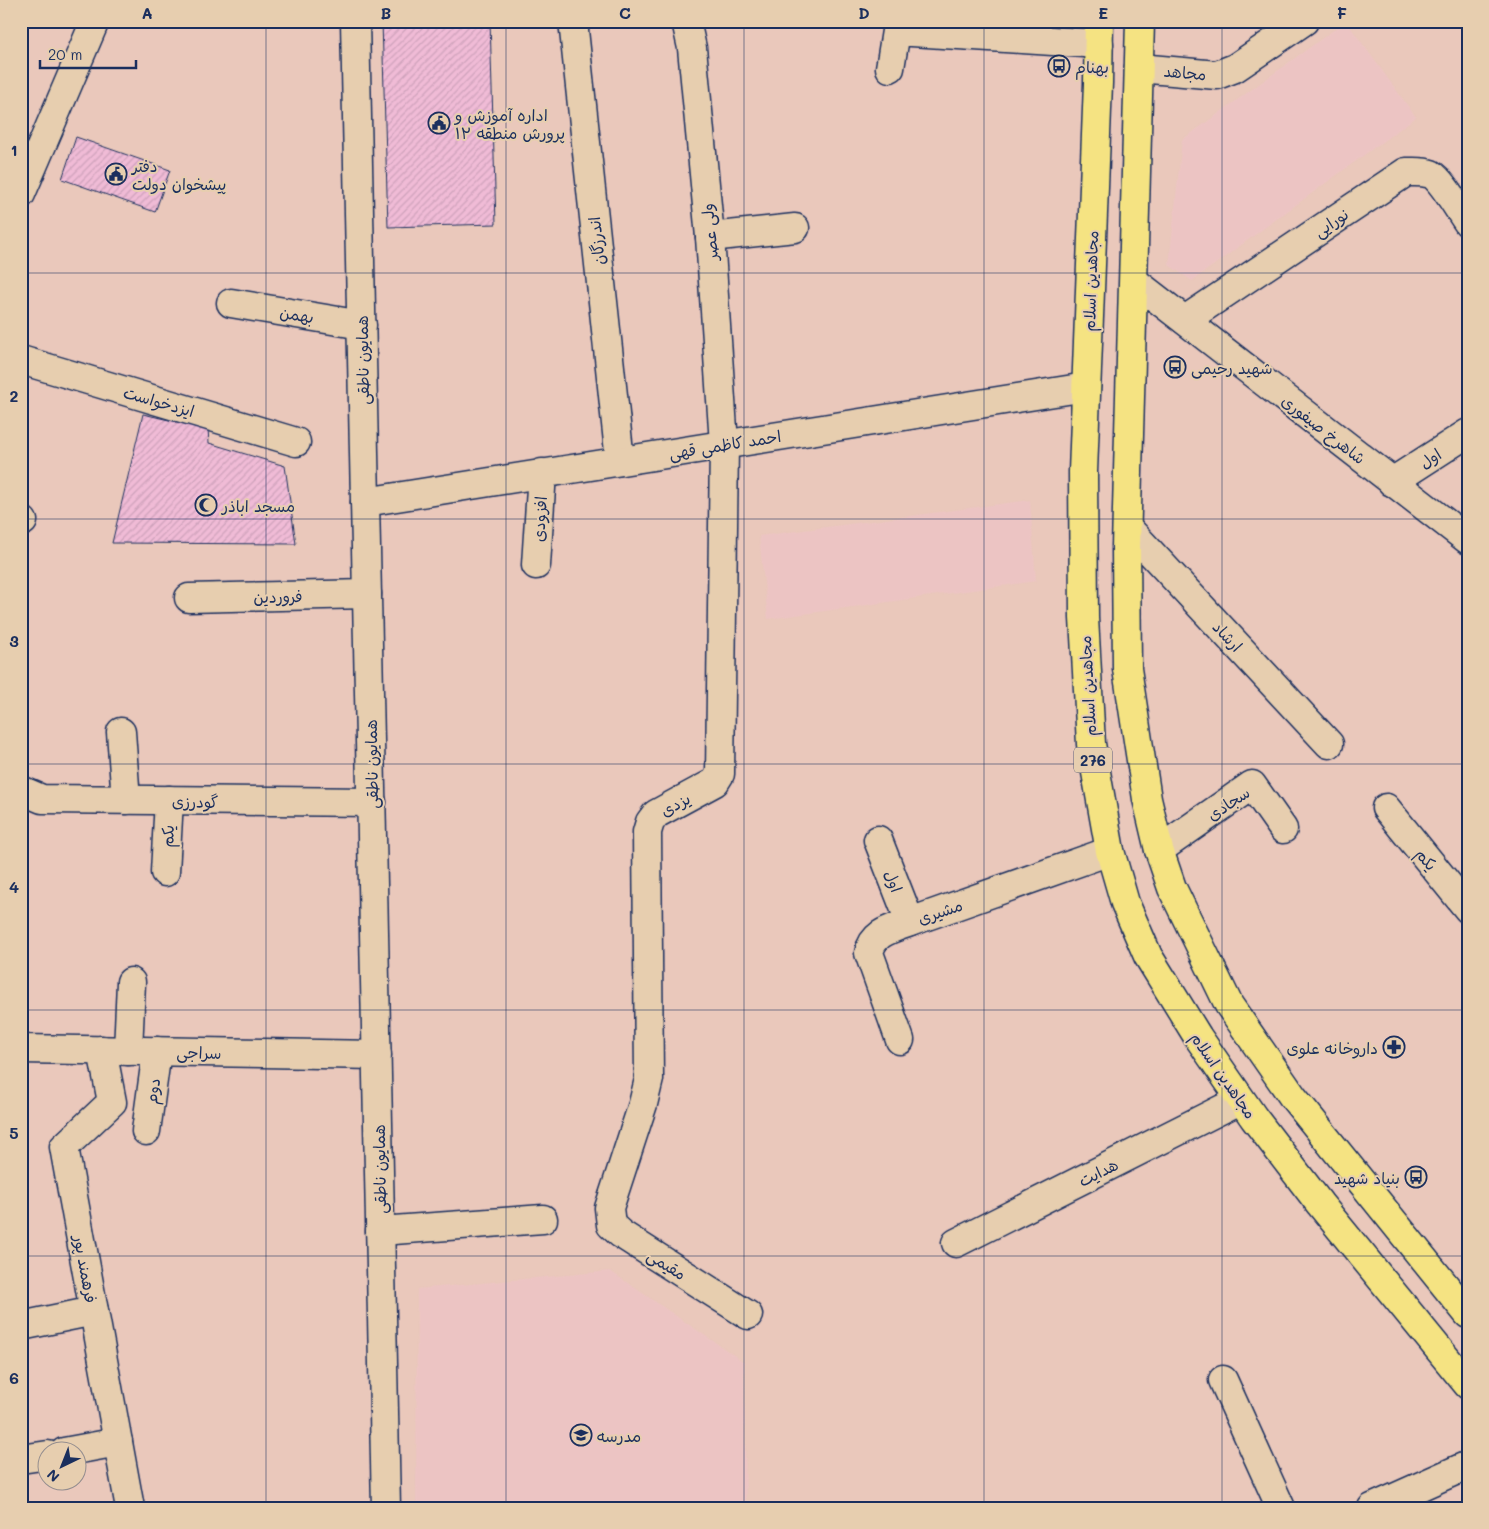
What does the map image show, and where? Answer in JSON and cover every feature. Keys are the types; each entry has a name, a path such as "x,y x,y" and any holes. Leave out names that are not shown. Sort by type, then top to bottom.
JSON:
{"main road":[{"path":"1140,21 1127,527 1126,669 1147,799 1159,850 1172,888 1229,1005 1293,1097 1468,1314"},
{"name":"مجاهدین اسلام","path":"1099,33 1083,472 1085,638 1090,744 1110,851 1125,903 1148,956 1198,1038 1240,1100 1320,1204 1468,1385"}],"street":[{"path":"21,194 95,21"},
{"name":"همایون ناطقی","path":"355,21 386,1508"},
{"name":"اندرزگان","path":"573,21 620,461"},
{"name":"ولی عصر","path":"686,21 692,48 710,237 724,444"},
{"name":"مجاهد","path":"1140,68 1217,75 1235,68 1304,21"},
{"path":"890,68 896,31 1099,33"},
{"name":"نورایی","path":"1185,320 1406,172 1423,172 1432,175 1440,182 1468,223"},
{"path":"710,237 795,228"},
{"name":"شاهرخ صیفوری","path":"1134,281 1468,540"},
{"name":"بهمن","path":"232,303 362,325"},
{"name":"ایزدخواست","path":"21,360 296,442"},
{"name":"احمد کاظمی قهی","path":"365,502 1086,387"},
{"name":"اول","path":"1392,482 1468,433"},
{"name":"یزدی","path":"611,1199 644,1104 649,1079 646,832 656,814 716,782 720,774 724,444"},
{"name":"افزودی","path":"536,565 542,473"},
{"name":"ارشاد","path":"1127,527 1329,744"},
{"name":"فروردین","path":"190,598 367,594"},
{"path":"121,732 126,800"},
{"name":"سجادی","path":"1159,850 1252,785 1283,830"},
{"name":"گودرزی","path":"21,790 42,799 372,802"},
{"name":"یکم","path":"165,872 168,800"},
{"name":"یکم","path":"1386,808 1468,909"},
{"name":"اول","path":"878,840 910,922"},
{"name":"مشیری","path":"900,1040 868,953 874,939 880,934 910,922 1110,851"},
{"path":"115,1050 131,982"},
{"name":"سراجی","path":"21,1048 377,1055"},
{"name":"فرهمند پور","path":"115,1050 112,1102 64,1147 130,1508"},
{"name":"دوم","path":"146,1131 157,1051"},
{"name":"هدایت","path":"956,1243 1240,1100"},
{"name":"مقیمی","path":"611,1199 608,1216 615,1230 748,1315"},
{"path":"380,1230 543,1219"},
{"path":"21,1326 94,1310"},
{"path":"1223,1380 1282,1508"},
{"path":"88,1448 118,1442"},
{"path":"21,1460 38,1457"},
{"path":"1372,1508 1468,1465"}],"shaded area":[{"path":"1346,21 1416,117 1192,281 1169,265 1182,140"},
{"path":"1030,500 1036,581 768,619 759,536"},
{"name":"مدرسه","path":"610,1271 744,1362 746,1508 416,1508 417,1289"}],"building":[{"name":"اداره آموزش و پرورش منطقه ۱۲","path":"382,21 490,21 496,224 388,227"},
{"name":"دفتر پیشخوان دولت","path":"76,137 170,170 155,212 62,179"},
{"name":"مسجد اباذر","path":"143,414 208,429 209,443 285,466 296,544 112,543"}],"place":[{"name":"بهنام","path":"1059,66"},
{"name":"اداره آموزش و پرورش منطقه ۱۲","path":"439,123"},
{"name":"دفتر پیشخوان دولت","path":"116,174"},
{"name":"شهید رحیمی","path":"1175,367"},
{"name":"مسجد اباذر","path":"206,505"},
{"name":"داروخانه علوی","path":"1394,1047"},
{"name":"بنیاد شهید","path":"1416,1177"},
{"name":"مدرسه","path":"581,1435"}]}
